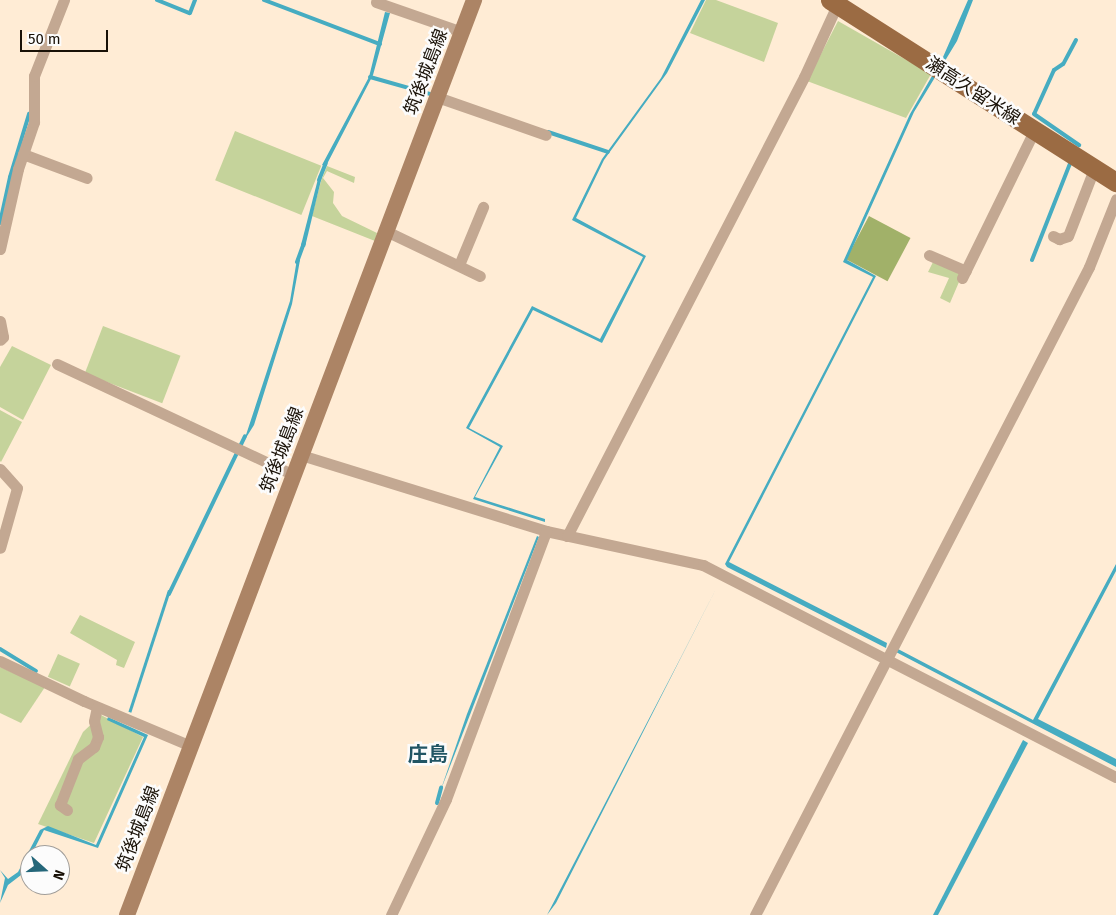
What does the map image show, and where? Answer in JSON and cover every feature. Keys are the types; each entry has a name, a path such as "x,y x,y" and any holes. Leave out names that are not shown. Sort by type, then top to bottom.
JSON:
{"main road":[{"name":"筑後城島線","path":"127,915 474,0"},
{"name":"瀬高久留米線","path":"833,3 1116,182"}],"street":[{"path":"0,249 23,154 34,122 34,76 64,0"},
{"path":"376,2 462,32"},
{"path":"567,536 804,77 833,3"},
{"path":"437,97 546,135"},
{"path":"929,255 964,275 1034,131"},
{"path":"23,154 87,178"},
{"path":"1052,236 1059,239 1068,236 1094,169"},
{"path":"755,915 1089,267 1116,199"},
{"path":"458,265 483,207"},
{"path":"386,231 480,276"},
{"path":"0,321 0,340"},
{"path":"57,364 294,475"},
{"path":"302,455 546,531 703,565 1116,777"},
{"path":"0,470 17,488 0,548"},
{"path":"391,915 446,799 546,531"},
{"path":"0,661 97,707 191,746"},
{"path":"67,810 60,805 78,759 94,747 98,737 94,721 97,707"}],"green space":[{"path":"706,0 716,0 778,23 764,62 690,33"},
{"path":"838,21 931,74 906,118 807,81"},
{"path":"235,131 321,166 301,215 215,180"},
{"path":"327,166 355,177 354,183 327,171 323,178 334,192 333,203 342,216 377,233 375,241 312,216 321,181"},
{"path":"869,216 910,238 887,281 846,259"},
{"path":"934,260 962,275 950,303 940,298 949,278 928,272"},
{"path":"103,326 180,356 162,403 85,374"},
{"path":"12,346 51,365 23,420 0,407 0,367"},
{"path":"0,410 22,422 1,462 0,461"},
{"path":"80,615 135,642 124,668 116,665 117,660 70,633"},
{"path":"58,654 80,664 70,687 48,677"},
{"path":"0,667 45,687 21,723 0,713"},
{"path":"101,715 143,737 94,843 38,824 83,732"}],"water":[{"path":"701,0 705,0 667,73 604,160 576,218 646,256 602,343 533,310 469,428 503,446 475,497 545,519 545,522 473,499 500,447 466,428 532,306 600,339 643,257 572,220 602,159 661,78"},
{"path":"968,0 973,0 957,41 914,112 847,260 876,276 729,562 887,643 886,648 727,567 725,564 873,277 843,262 910,114 943,57"},
{"path":"385,12 390,13 373,75 326,166 322,165 369,77"},
{"path":"319,175 322,176 305,247 301,245"},
{"path":"297,259 300,260 292,304 254,425 244,441 290,301"},
{"path":"537,536 539,537 440,792 467,714"},
{"path":"1116,564 1116,571 1038,719 1116,759 1116,767 896,652 898,649 1033,720"},
{"path":"720,581 556,903 547,915 680,659"},
{"path":"168,590 171,591 131,713 128,712"},
{"path":"108,717 148,735 98,848 44,830 36,845 32,845 40,830 48,826 96,845 144,737 107,720"},
{"path":"1023,740 1028,743 938,915 933,915"},
{"path":"20,868 20,876 8,885 0,903 5,878 0,870 8,879"}],"waterway":[{"path":"157,0 190,13 195,0"},
{"path":"264,0 380,44"},
{"path":"1076,40 1063,64 1054,70 1034,114 1079,145"},
{"path":"370,77 430,94"},
{"path":"0,223 10,177 29,114"},
{"path":"548,132 608,152"},
{"path":"1032,260 1071,161"},
{"path":"319,180 326,163"},
{"path":"297,262 304,243"},
{"path":"169,594 245,436"},
{"path":"0,649 36,671"},
{"path":"437,803 441,788"}],"district":[{"name":"庄島","path":"428,754"}]}
